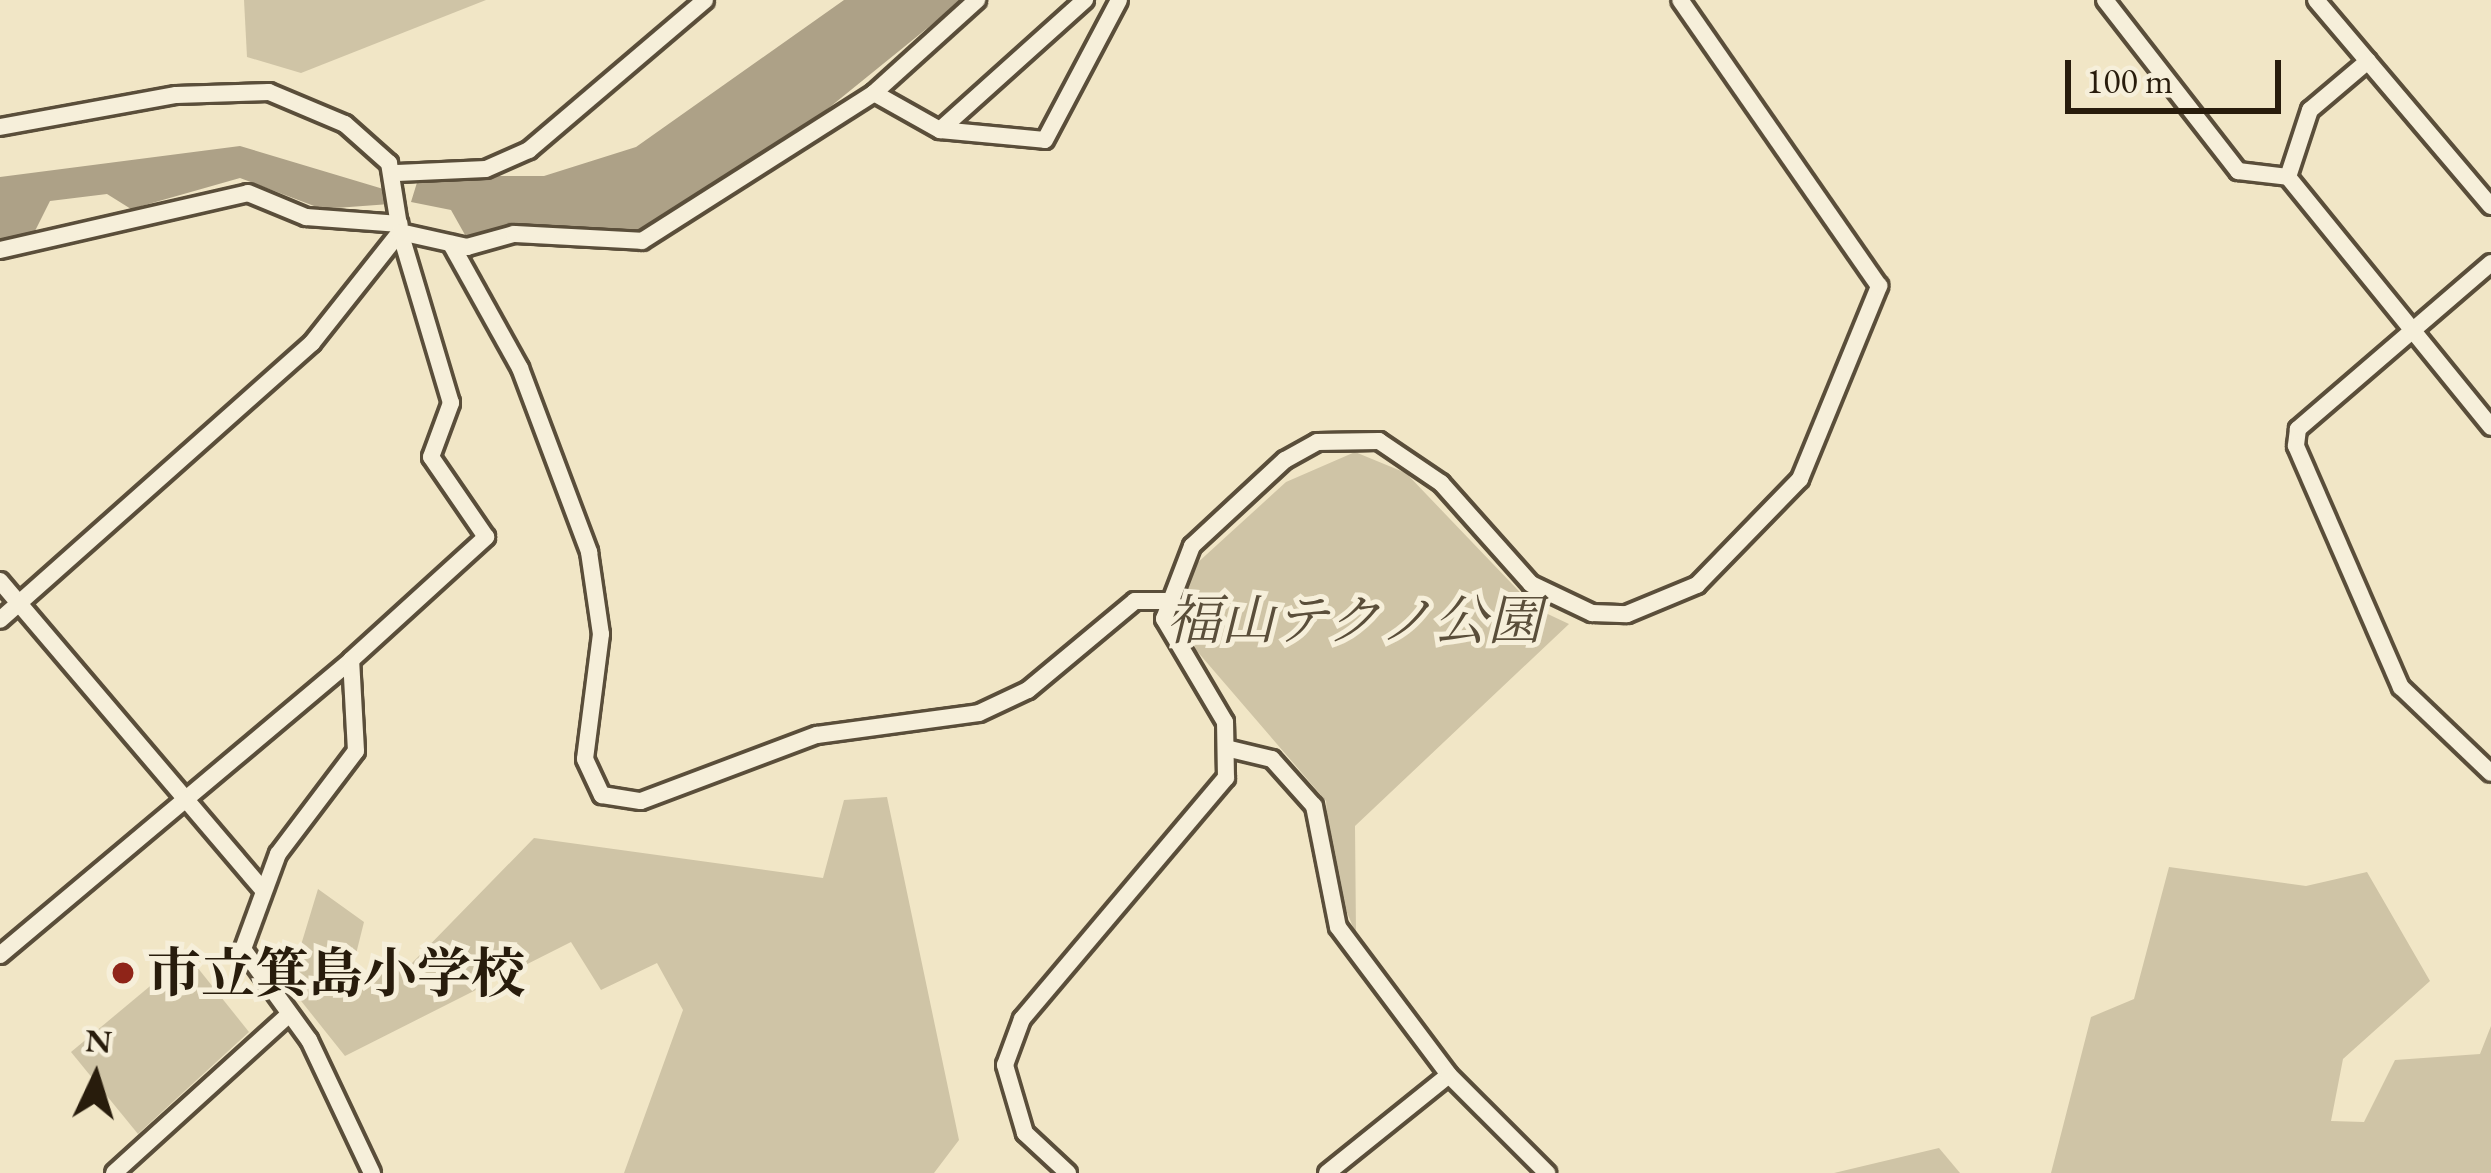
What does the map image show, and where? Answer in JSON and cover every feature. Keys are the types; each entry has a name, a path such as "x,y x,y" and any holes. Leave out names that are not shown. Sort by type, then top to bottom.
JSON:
{"street":[{"path":"397,172 486,169 570,118 705,0"},
{"path":"0,250 248,193 306,217 400,228 451,244 641,241 874,93 977,0"},
{"path":"940,130 1085,0"},
{"path":"874,93 940,130 1045,140 1119,0"},
{"path":"1068,1173 1016,1112 1011,1040 1211,803 1230,749 1211,695 1168,638 1165,601 1192,546 1285,460 1334,440 1412,456 1531,584 1592,613 1658,608 1784,506 1879,286 1680,0"},
{"path":"2105,0 2238,171 2288,177 2491,427"},
{"path":"2316,0 2491,206"},
{"path":"2288,177 2310,110 2368,61"},
{"path":"0,127 176,94 269,92 345,124 397,172 400,228 451,403 431,458 487,537 351,660 0,955"},
{"path":"0,620 312,343 400,228"},
{"path":"451,244 520,368 589,552 601,634 585,759 602,795 641,801 818,735 979,713 1028,690 1135,601 1165,601"},
{"path":"2491,263 2298,429 2296,446 2401,687 2491,773"},
{"path":"0,580 262,889"},
{"path":"351,660 356,752 262,889 243,949 287,1016 372,1173"},
{"path":"1230,749 1272,759 1314,806 1338,927 1449,1075 1547,1173"},
{"path":"114,1173 287,1016"},
{"path":"1327,1173 1449,1075"}],"green space":[{"path":"244,0 486,0 301,73 247,57"},
{"name":"福山テクノ公園","path":"1355,452 1406,473 1535,608 1569,624 1355,826 1356,934 1332,877 1326,801 1196,650 1181,607 1195,565 1286,482"},
{"path":"887,797 959,1140 934,1173 624,1173 683,1010 657,963 601,990 571,942 345,1056 270,962 294,968 318,889 364,922 349,982 412,963 534,838 823,878 844,800"},
{"path":"2169,867 2306,886 2367,872 2430,981 2343,1059 2331,1121 2364,1122 2395,1060 2480,1054 2491,1026 2491,1173 2051,1173 2091,1017 2134,999"},
{"path":"179,962 193,962 249,1032 138,1134 71,1052"},
{"path":"1939,1148 1960,1173 1834,1173"}],"shaded area":[{"path":"844,0 962,0 741,179 631,240 469,242 451,210 411,202 419,176 544,176 636,147"},
{"path":"240,146 390,191 390,204 322,209 240,178 131,209 107,194 50,201 34,233 0,241 0,177"}],"place":[{"name":"市立箕島小学校","path":"123,973"}]}
